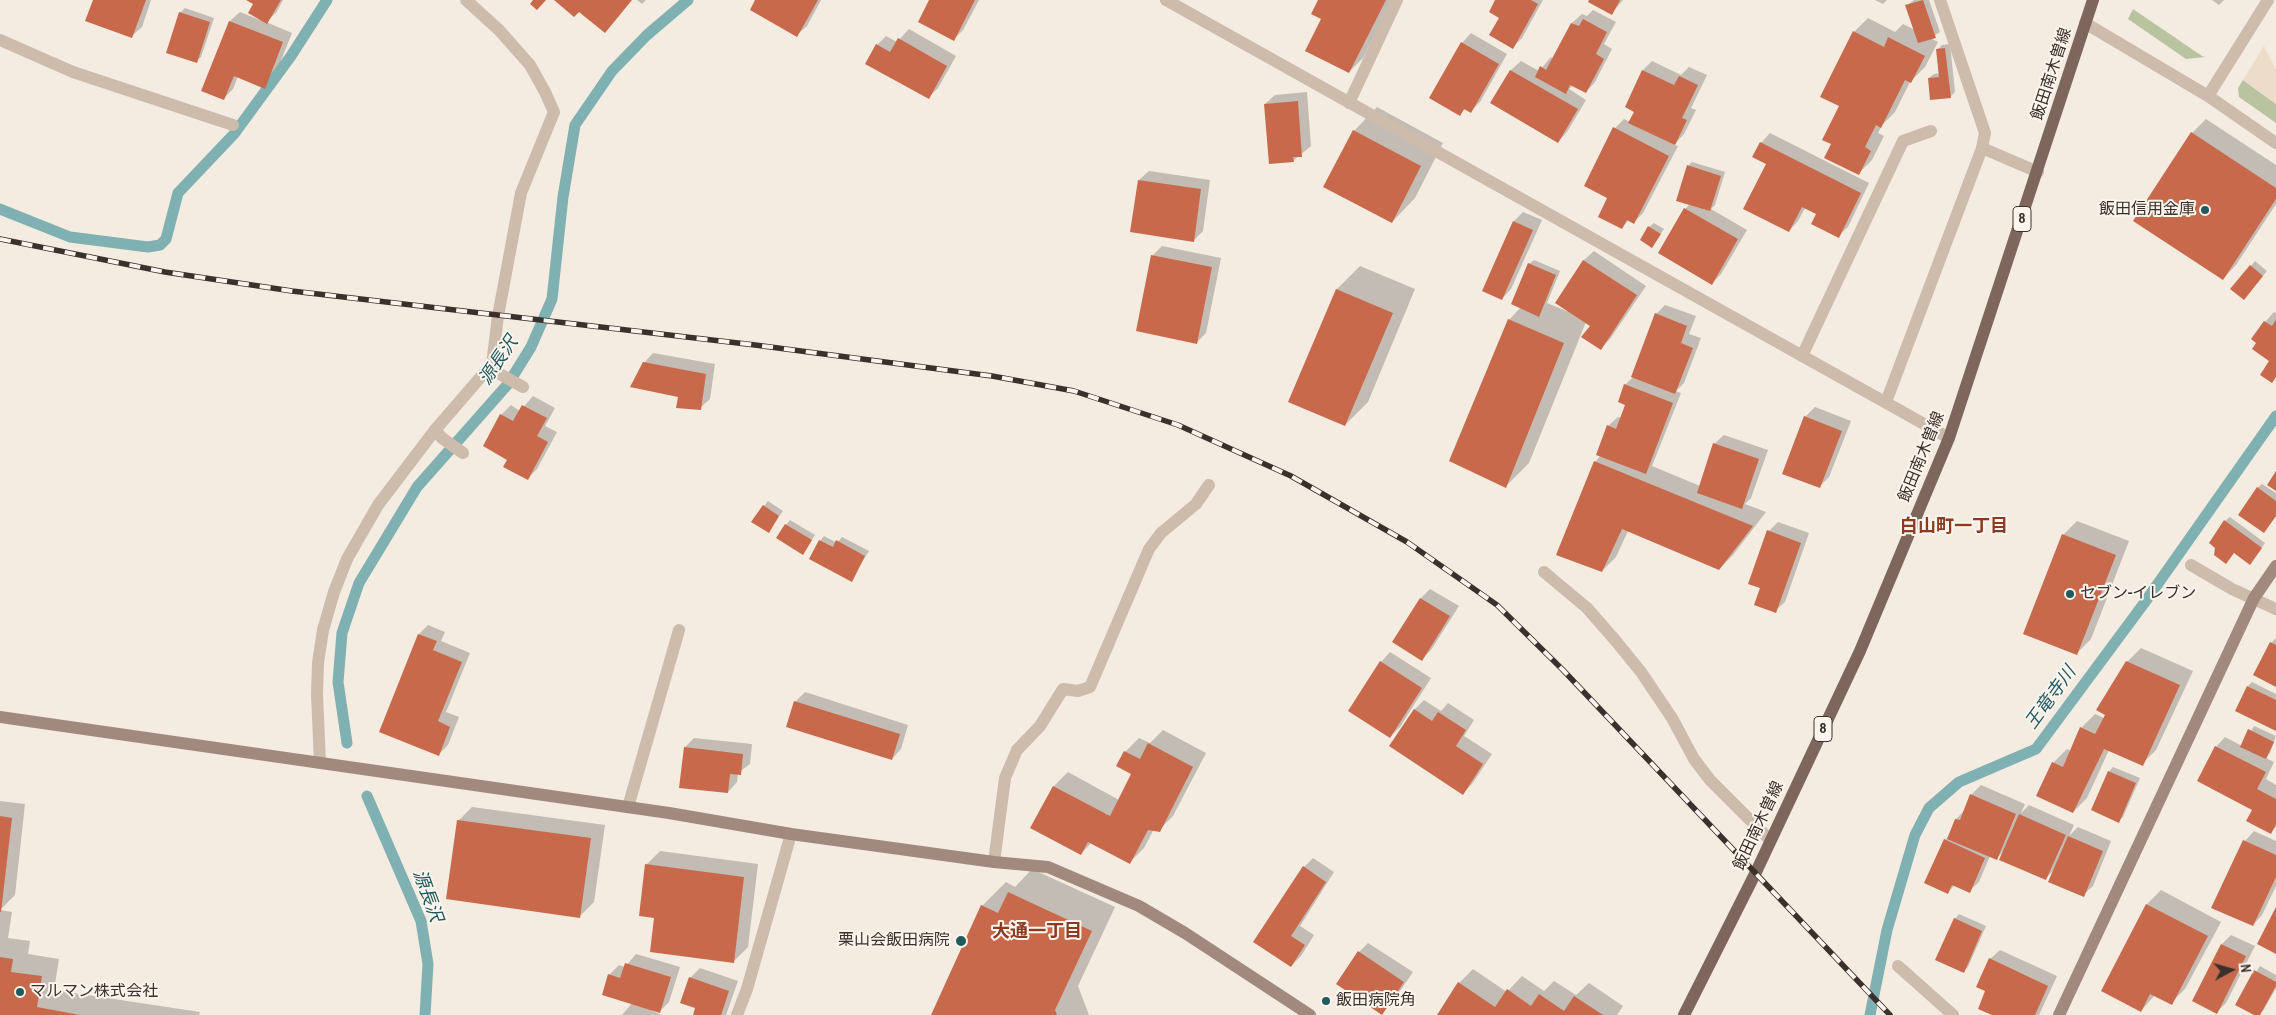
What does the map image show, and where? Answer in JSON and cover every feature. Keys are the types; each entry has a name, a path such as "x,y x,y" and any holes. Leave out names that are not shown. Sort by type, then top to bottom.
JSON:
{"main road":[{"name":"飯田南木曽線","path":"1684,1015 1860,651 1949,438 2093,0"}],"street":[{"path":"320,764 317,694 318,663 323,630 334,592 347,559 378,505 493,368 498,316 521,193 554,112 530,65 499,30 466,0"},
{"path":"1166,0 1949,438"},
{"path":"1349,103 1397,0"},
{"path":"1886,402 1982,148 1985,133 1940,0"},
{"path":"2208,96 2268,0"},
{"path":"2085,23 2208,96 2276,143"},
{"path":"0,40 73,72 233,125"},
{"path":"1802,356 1903,141 1931,131"},
{"path":"1982,148 2038,172"},
{"path":"493,368 523,387"},
{"path":"438,434 463,453"},
{"path":"994,862 1005,778 1017,750 1040,726 1062,689 1078,691 1090,688 1149,550 1161,533 1196,504 1210,486"},
{"path":"2191,565 2232,589 2276,609"},
{"path":"2059,1015 2254,598 2276,566"},
{"path":"1544,572 1587,608 1615,640 1672,718 1694,759 1710,780 1770,840"},
{"path":"628,807 679,630"},
{"path":"0,717 628,807 791,834 994,862 1048,867 1139,906 1193,938 1310,1015"},
{"path":"736,1015 747,989 791,834"},
{"path":"1898,966 1953,1015"}],"green space":[{"path":"2133,9 2205,57 2186,59 2128,19"},
{"path":"2243,80 2276,104 2276,123 2239,97 2238,88"}],"shaded area":[{"path":"2264,46 2276,70 2276,104 2243,80"}],"building":[{"path":"93,0 146,0 132,38 85,21"},
{"path":"246,0 281,0 267,24 248,13 253,4"},
{"path":"533,0 546,0 537,10 530,4"},
{"path":"554,0 632,0 605,33 579,12 574,17"},
{"path":"755,0 818,0 797,37 750,10"},
{"path":"929,0 975,0 954,41 918,22"},
{"path":"1318,0 1386,0 1349,73 1305,51 1321,19 1311,14"},
{"path":"1495,0 1531,0 1538,4 1513,49 1489,35 1499,18 1489,12"},
{"path":"1589,0 1620,0 1612,15 1588,2"},
{"path":"1923,0 1936,38 1918,43 1905,5"},
{"path":"179,12 210,22 197,63 166,53"},
{"path":"1583,19 1607,32 1596,54 1604,59 1586,93 1570,85 1566,94 1535,77 1540,66 1546,70 1571,23 1579,26"},
{"path":"229,21 283,42 265,89 234,76 224,100 201,91"},
{"path":"1853,31 1884,47 1888,37 1925,56 1911,83 1905,80 1881,128 1876,125 1865,147 1871,151 1859,175 1824,158 1831,144 1822,140 1839,106 1820,97"},
{"path":"898,38 947,66 929,99 865,64 876,44 890,52"},
{"path":"1461,42 1499,64 1471,113 1464,109 1460,116 1429,98"},
{"path":"1945,48 1951,98 1930,100 1928,78 1939,77 1936,49"},
{"path":"1510,70 1578,109 1558,143 1490,103"},
{"path":"1642,70 1674,85 1679,76 1698,85 1682,118 1687,120 1675,145 1628,123 1634,112 1625,107"},
{"path":"1298,101 1302,157 1293,157 1294,162 1269,164 1264,104"},
{"path":"1613,127 1669,156 1634,224 1627,220 1622,229 1598,217 1607,198 1584,186"},
{"path":"1353,130 1421,166 1392,223 1323,187"},
{"name":"飯田信用金庫","path":"2191,132 2276,188 2276,199 2223,280 2133,221"},
{"path":"1760,142 1861,193 1839,238 1811,224 1816,214 1802,207 1789,232 1743,209 1766,164 1752,157"},
{"path":"1687,165 1721,176 1710,211 1676,201"},
{"path":"1138,180 1201,189 1194,242 1130,232"},
{"path":"1684,208 1738,239 1712,285 1658,253"},
{"path":"1513,221 1533,230 1502,300 1482,291"},
{"path":"1648,226 1661,234 1652,248 1640,240"},
{"path":"1151,255 1212,267 1197,344 1136,331"},
{"path":"1583,260 1637,295 1601,350 1581,337 1590,326 1555,303"},
{"path":"1528,263 1556,275 1539,317 1511,304"},
{"path":"2250,265 2263,276 2244,300 2230,289"},
{"path":"1336,289 1393,313 1345,426 1288,402"},
{"path":"1655,313 1687,326 1681,343 1693,348 1675,394 1631,377"},
{"path":"1508,319 1564,343 1506,488 1449,461"},
{"path":"2276,319 2276,377 2272,383 2260,375 2269,361 2252,349 2256,343 2251,339 2264,321 2272,326"},
{"path":"643,362 706,374 701,410 676,408 678,397 630,387"},
{"path":"1624,384 1673,403 1646,474 1596,455 1607,425 1616,429 1625,405 1618,402"},
{"path":"522,405 547,418 537,436 548,442 528,480 503,467 507,460 483,446 500,414 513,421"},
{"path":"1804,416 1842,431 1820,488 1782,474"},
{"path":"1713,443 1759,459 1742,509 1697,493"},
{"path":"1594,461 1753,526 1719,570 1622,529 1602,572 1556,555"},
{"path":"2276,471 2276,491 2267,485"},
{"path":"2257,487 2276,501 2276,516 2264,533 2238,515"},
{"path":"763,505 779,516 769,533 751,522"},
{"path":"2224,520 2262,548 2250,565 2234,553 2226,564 2214,555 2215,548 2209,543"},
{"path":"785,524 812,540 803,555 776,538"},
{"path":"1767,530 1801,543 1776,613 1754,605 1760,588 1748,584"},
{"name":"セブン-イレブン","path":"2062,534 2116,555 2077,655 2023,634"},
{"path":"819,540 833,547 836,540 865,556 852,582 809,559"},
{"path":"1420,598 1450,616 1422,661 1392,642"},
{"path":"418,634 437,641 433,650 462,662 438,721 450,727 439,756 379,732"},
{"path":"2270,642 2276,645 2276,687 2253,675"},
{"path":"1380,661 1422,688 1390,738 1348,711"},
{"path":"2126,661 2180,685 2143,766 2104,749 2073,813 2036,796 2052,762 2063,767 2080,727 2095,734 2105,715 2096,710"},
{"path":"2247,686 2276,700 2276,731 2235,711"},
{"path":"794,701 900,734 892,760 786,727"},
{"path":"1414,709 1432,721 1438,712 1466,730 1456,746 1483,764 1463,795 1389,746"},
{"path":"2248,729 2274,742 2266,759 2240,747"},
{"path":"1148,743 1193,767 1160,832 1148,830 1130,864 1088,842 1081,855 1030,828 1053,786 1110,816 1131,774 1116,766 1124,751 1140,759"},
{"path":"2215,746 2266,772 2257,789 2276,799 2276,824 2271,834 2246,821 2252,810 2197,781"},
{"path":"684,747 743,754 741,775 730,774 728,793 679,788"},
{"path":"2108,771 2136,783 2119,823 2091,810"},
{"path":"1970,794 2016,814 1997,860 1947,839 1955,819 1960,820"},
{"path":"2019,814 2066,835 2046,880 1999,860"},
{"path":"0,816 12,818 1,912 0,912"},
{"path":"457,820 591,838 580,918 446,899"},
{"path":"2068,836 2103,851 2084,897 2048,882"},
{"path":"1944,839 1985,858 1970,893 1952,885 1948,894 1924,883"},
{"path":"2243,840 2276,855 2276,877 2253,926 2211,908"},
{"path":"645,864 744,877 734,963 650,952 654,918 639,916"},
{"path":"1303,866 1326,882 1291,936 1305,945 1291,967 1253,942"},
{"path":"1008,892 1092,931 1055,1010 1057,1015 931,1015 981,905 998,913"},
{"path":"2146,904 2208,936 2172,1005 2150,994 2141,1012 2101,991"},
{"path":"2276,907 2276,954 2257,944"},
{"path":"1954,918 1982,931 1964,973 1935,960"},
{"path":"2221,944 2246,956 2217,1014 2192,1001"},
{"path":"1358,951 1404,982 1382,1015 1336,984"},
{"name":"マルマン株式会社","path":"0,957 13,959 11,972 42,976 37,1007 80,1015 0,1015"},
{"path":"1989,958 2048,986 2035,1015 1992,1015 1978,1009 1985,991 1976,987"},
{"path":"625,963 671,977 660,1013 602,995 608,974 620,978"},
{"path":"2254,970 2276,982 2276,986 2260,1015 2254,1015 2235,1005"},
{"path":"689,977 729,991 721,1015 693,1015 695,1008 680,1003"},
{"path":"1458,982 1495,1007 1507,989 1531,1006 1539,994 1564,1011 1574,996 1603,1015 1437,1015"}],"waterway":[{"path":"0,209 70,237 148,247 160,245 166,239 178,193 234,134 291,56 327,0"},
{"name":"源長沢","path":"347,743 338,682 342,633 359,583 417,487 508,384 531,347 552,299 563,197 575,125 612,71 647,35 688,0"},
{"name":"王竜寺川","path":"1870,1015 1887,930 1915,835 1929,808 1959,782 2036,749 2145,602 2276,416"},
{"name":"源長沢","path":"367,796 421,921 428,964 425,1015"}],"railway":[{"path":"0,239 165,272 292,291 755,345 992,376 1074,391 1178,425 1291,476 1407,542 1497,605 1562,669 1890,1015"}],"place":[{"name":"飯田信用金庫","path":"2205,210"},
{"name":"セブン-イレブン","path":"2070,594"},
{"name":"栗山会飯田病院","path":"961,941"},
{"name":"マルマン株式会社","path":"20,992"},
{"name":"飯田病院角","path":"1326,1001"}],"district":[{"name":"白山町一丁目","path":"1954,527"},
{"name":"大通一丁目","path":"1037,932"}]}
